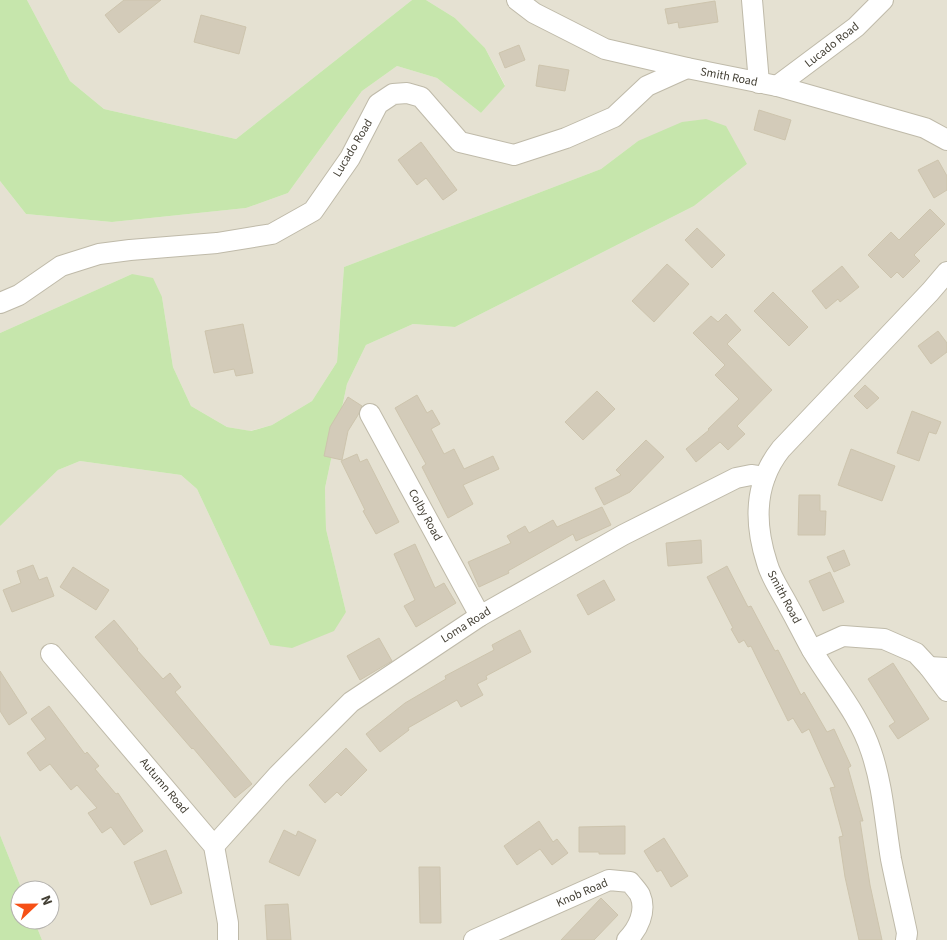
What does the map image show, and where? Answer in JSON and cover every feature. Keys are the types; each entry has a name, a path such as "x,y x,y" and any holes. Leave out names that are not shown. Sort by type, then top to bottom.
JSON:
{"street":[{"name":"Smith Road","path":"517,0 534,13 605,49 768,84 925,128 947,140"},
{"path":"752,0 768,84"},
{"name":"Lucado Road","path":"768,84 856,27 883,0"},
{"name":"Lucado Road","path":"0,304 19,295 61,266 99,254 217,243 272,234 313,211 350,158 378,104 393,94 407,93 421,96 460,142 514,155 566,138 614,117 647,86 687,68"},
{"name":"Smith Road","path":"906,940 907,933 891,859 881,788 871,751 858,721 812,650 767,565 760,531 758,507 760,491 771,462 947,272"},
{"name":"Colby Road","path":"370,414 480,616"},
{"name":"Loma Road","path":"214,846 278,775 351,702 480,616 623,535 736,478 751,475 765,477"},
{"path":"812,650 843,636 884,639 916,653 938,667 947,691"},
{"name":"Autumn Road","path":"51,654 214,846 228,922 228,940"},
{"name":"Knob Road","path":"474,940 609,880 630,882 640,896 642,915 636,932 627,940"}],"shaded area":[{"path":"27,0 412,0 236,139 104,109 70,81"},
{"path":"426,0 947,0 947,940 42,940 38,930 60,930 60,880 18,880 0,835 1,524 58,470 80,461 181,475 197,489 270,645 346,612 326,529 325,488 347,384 366,345 413,324 455,327 694,206 747,164 638,141 601,169 344,267 337,362 312,401 272,425 250,431 227,427 191,406 173,367 162,297 132,274 0,333 0,181 26,214 112,222 246,208 288,193 362,91 397,66 437,78 481,113 505,85 485,48 455,18"}],"green space":[{"path":"0,0 27,0 70,81 104,109 236,139 412,0 426,0 455,18 485,48 505,86 481,113 437,78 397,66 362,91 288,193 246,208 112,222 26,214 0,181"},
{"path":"706,119 726,126 747,164 694,206 455,327 413,324 366,345 347,384 325,488 326,529 346,612 334,631 292,648 270,645 197,489 181,475 80,461 58,470 0,526 0,333 132,274 153,278 162,297 173,367 191,406 227,427 251,431 272,425 312,401 337,362 344,267 601,169 638,141 682,122"},
{"path":"0,835 18,880 10,880 10,930 38,930 42,940 0,940"}],"building":[{"path":"124,0 161,0 119,33 105,15"},
{"path":"715,1 718,22 679,28 678,22 668,24 665,9"},
{"path":"201,15 246,27 239,54 194,42"},
{"path":"519,45 525,60 505,68 499,53"},
{"path":"539,65 569,70 565,91 536,86"},
{"path":"759,110 791,120 785,140 754,130"},
{"path":"421,142 457,190 443,200 426,178 417,185 398,160"},
{"path":"938,160 947,176 947,190 934,198 918,170"},
{"path":"930,209 945,224 914,255 920,261 903,278 897,272 891,278 868,255 891,232 899,240"},
{"path":"697,228 725,255 712,268 685,240"},
{"path":"667,264 689,284 654,322 632,301"},
{"path":"842,266 859,287 840,302 838,299 826,309 812,291"},
{"path":"773,292 808,327 789,346 754,311"},
{"path":"726,314 741,330 727,344 772,390 737,426 745,434 728,450 720,442 696,462 686,449 709,430 739,399 715,375 725,365 693,333 711,316 718,322"},
{"path":"243,324 253,373 236,376 234,369 214,373 205,331"},
{"path":"938,331 947,343 947,352 931,364 918,346"},
{"path":"865,385 879,398 867,409 854,396"},
{"path":"597,391 615,409 583,440 565,422"},
{"path":"417,395 427,413 432,410 440,424 431,429 444,454 454,449 464,469 493,456 499,469 463,485 473,504 448,518 422,467 426,464 395,408"},
{"path":"348,397 362,406 348,431 342,460 324,456 330,427"},
{"path":"912,411 941,422 936,434 929,432 919,461 897,453"},
{"path":"646,440 664,457 630,492 604,505 595,488 621,475 616,470"},
{"path":"851,449 895,466 882,501 838,485"},
{"path":"357,454 360,462 367,459 399,522 376,534 363,511 365,510 341,461"},
{"path":"799,495 820,495 820,511 826,511 825,535 798,535"},
{"path":"602,507 611,525 576,541 573,534 508,571 509,573 479,587 468,562 511,543 507,536 525,526 529,533 553,520 557,527"},
{"path":"701,540 702,563 668,566 666,543"},
{"path":"415,544 435,588 444,583 456,603 416,627 404,606 415,600 394,554"},
{"path":"844,550 850,565 834,572 827,557"},
{"path":"33,565 39,580 47,577 54,596 12,612 3,590 21,583 17,571"},
{"path":"727,566 748,607 751,606 775,651 778,650 801,695 804,692 827,732 834,729 851,766 848,768 863,821 860,821 870,885 882,940 859,940 845,877 839,837 843,836 830,788 835,787 809,729 802,733 793,718 788,721 751,646 748,647 744,640 739,643 731,629 733,628 707,577"},
{"path":"73,567 109,590 96,610 60,587"},
{"path":"830,572 844,602 823,611 809,581"},
{"path":"604,580 615,600 588,615 577,595"},
{"path":"114,620 163,679 170,673 181,687 175,692 252,784 235,798 95,637"},
{"path":"520,630 531,652 486,676 487,679 477,684 483,695 461,707 457,700 408,728 409,730 380,752 366,734 405,703 446,679 445,676 494,650 492,645"},
{"path":"379,638 392,661 360,680 347,656"},
{"path":"893,663 929,719 898,739 889,726 895,722 868,679"},
{"path":"0,671 27,713 9,725 0,711"},
{"path":"49,706 85,754 87,752 99,766 95,769 116,794 118,793 143,831 124,845 111,827 102,833 88,813 97,808 77,785 71,790 50,764 40,771 27,753 46,739 31,719"},
{"path":"346,748 367,770 341,796 337,792 325,803 309,785"},
{"path":"539,821 553,842 557,839 568,853 552,865 540,849 517,865 504,846"},
{"path":"625,826 625,854 579,852 579,827"},
{"path":"284,830 296,836 298,831 316,840 299,876 269,862"},
{"path":"664,838 688,876 671,887 661,870 657,872 644,851"},
{"path":"166,850 182,893 151,905 134,862"},
{"path":"419,867 440,867 441,923 420,923"},
{"path":"601,898 618,915 594,940 561,940"},
{"path":"288,904 291,940 267,940 265,905"}]}
